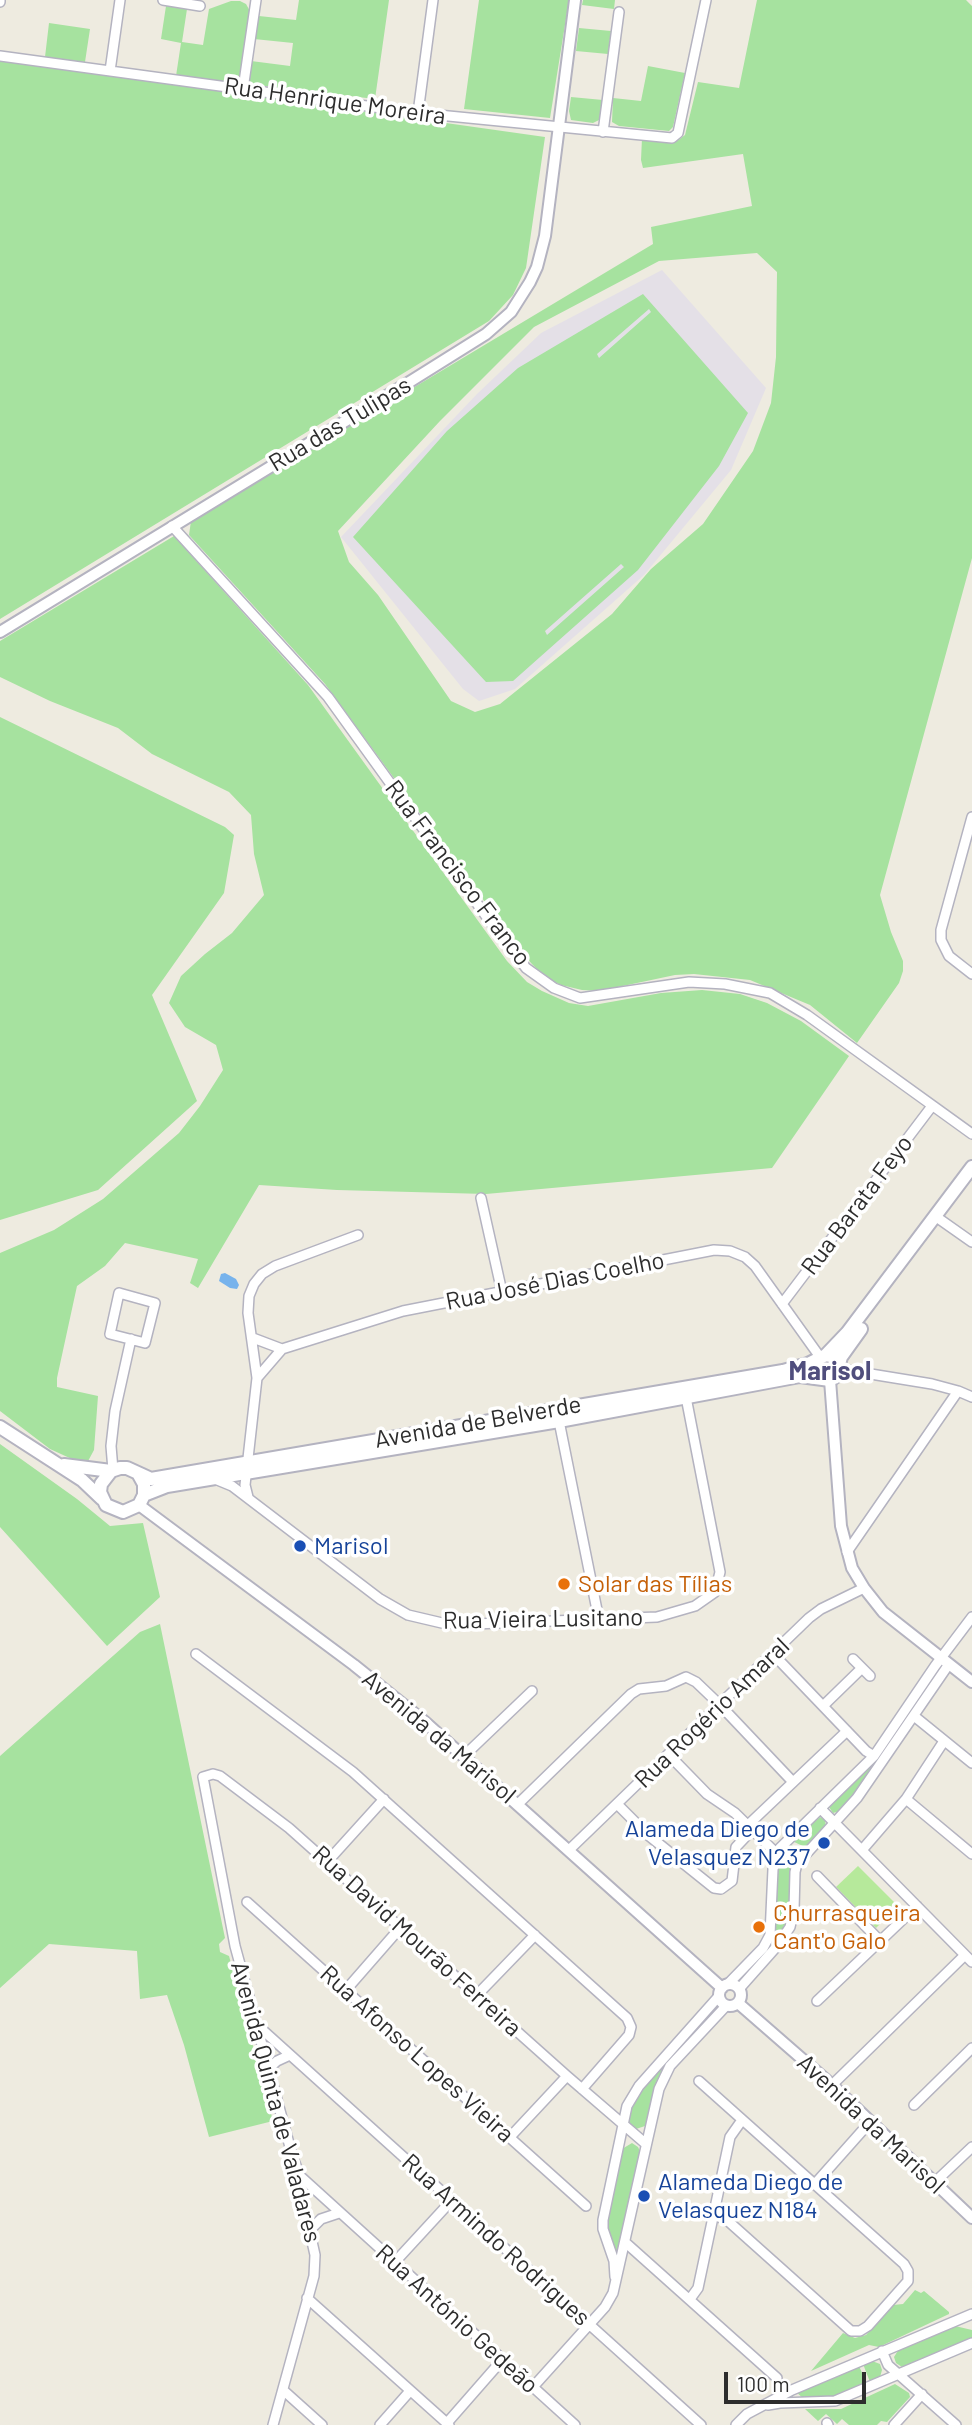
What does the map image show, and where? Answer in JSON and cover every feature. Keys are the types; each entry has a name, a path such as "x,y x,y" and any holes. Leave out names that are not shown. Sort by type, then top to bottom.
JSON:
{"main road":[{"path":"972,1167 939,1218 853,1339 836,1376 825,1379 814,1370 821,1358 847,1334 939,1218 972,1181"},
{"path":"821,1358 834,1357 839,1366"},
{"name":"Avenida de Belverde","path":"50,1461 69,1467 112,1471 127,1468 151,1479 247,1468 559,1421 783,1371 821,1358"},
{"name":"Avenida de Belverde","path":"103,1500 111,1509 123,1512 167,1486 215,1479 247,1468 685,1392 800,1376 825,1379"},
{"path":"0,1427 82,1480 103,1500"},
{"path":"103,1500 101,1484 112,1471"},
{"path":"139,1475 144,1484 142,1500"}],"street":[{"path":"110,71 120,0"},
{"path":"163,0 200,6"},
{"path":"243,89 256,0"},
{"path":"418,113 433,0"},
{"name":"Rua das Tulipas","path":"0,632 411,382 500,323 522,299 537,267 545,236 575,0"},
{"name":"Rua Henrique Moreira","path":"0,56 418,113 671,138 678,132 706,0"},
{"path":"603,132 619,12"},
{"name":"Rua Francisco Franco","path":"172,526 328,697 526,968 554,988 580,998 690,982 725,984 770,993 807,1015 972,1134"},
{"path":"972,817 941,930 941,940 948,956 972,974"},
{"name":"Rua Barata Feyo","path":"782,1304 932,1106"},
{"path":"481,1198 502,1292"},
{"path":"939,1218 972,1242"},
{"path":"247,1497 245,1485 257,1378 248,1313 249,1296 262,1274 275,1266 358,1235"},
{"name":"Rua José Dias Coelho","path":"282,1349 403,1311 714,1250 730,1251 745,1257 755,1266 821,1358"},
{"path":"119,1293 155,1303 145,1343 131,1339 110,1334 119,1293"},
{"path":"253,1338 282,1349 257,1378"},
{"path":"112,1471 111,1446 115,1411 131,1339"},
{"path":"839,1366 932,1384 972,1397"},
{"path":"825,1379 841,1526 852,1567 864,1588 884,1612 972,1682"},
{"path":"847,1552 958,1391"},
{"name":"Rua Vieira Lusitano","path":"215,1479 225,1482 247,1497 380,1599 408,1615 442,1623 657,1617 695,1606 715,1592 720,1572 685,1392"},
{"path":"559,1421 599,1620"},
{"name":"Avenida da Marisol","path":"142,1500 354,1665 464,1756 727,1993 732,2006 738,2003 832,2085 972,2218"},
{"name":"Rua Rogério Amaral","path":"569,1850 816,1613 864,1588"},
{"path":"616,2286 614,2261 603,2225 627,2106 639,2086 786,1933 793,1919 797,1864 878,1770 914,1716 972,1617"},
{"path":"196,1654 334,1756 630,2023 631,2030 626,2039 582,2089"},
{"path":"773,1654 866,1751 874,1756"},
{"path":"853,1659 870,1676"},
{"path":"533,2387 610,2300 626,2243 659,2089 666,2073 763,1948 769,1935 773,1869 777,1854 785,1842 874,1756 946,1661"},
{"path":"823,1706 862,1668"},
{"path":"518,1804 635,1691 666,1686 689,1678 720,1705 793,1782"},
{"path":"464,1756 532,1691"},
{"path":"914,1716 972,1763"},
{"path":"617,1804 648,1835 714,1888 722,1889 732,1881 736,1847 751,1827 793,1782 847,1731"},
{"path":"862,1850 906,1799 944,1741"},
{"path":"669,1755 707,1794 751,1827 777,1854"},
{"name":"Rua David Mourão Ferreira","path":"203,1777 213,1774 220,1776 289,1828 646,2144"},
{"name":"Avenida Quinta de Valadares","path":"203,1777 235,1946 300,2176 315,2264 273,2425"},
{"path":"327,1862 384,1799"},
{"path":"906,1799 972,1854"},
{"path":"820,1808 968,1959 832,2085"},
{"path":"817,1876 880,1941"},
{"name":"Rua Afonso Lopes Vieira","path":"247,1902 586,2206"},
{"path":"817,2001 917,1906"},
{"path":"345,1991 400,1928"},
{"path":"477,1995 535,1935"},
{"name":"Rua Armindo Rodrigues","path":"256,2024 701,2425"},
{"path":"914,2105 972,2048"},
{"path":"268,2069 290,2055"},
{"path":"510,2137 567,2076"},
{"path":"699,2081 904,2263 908,2280 868,2326 860,2331 848,2329 728,2221 713,2214"},
{"path":"690,2299 698,2288 730,2137 743,2120"},
{"path":"814,2185 870,2122"},
{"path":"935,2182 972,2147"},
{"name":"Rua António Gedeão","path":"300,2176 576,2425"},
{"path":"394,2263 452,2200"},
{"path":"310,2230 321,2219 339,2213"},
{"path":"626,2243 777,2378"},
{"path":"307,2298 448,2424 503,2360"},
{"path":"736,2425 747,2414 792,2390 972,2314"},
{"path":"747,2414 780,2403 835,2401 972,2343"},
{"path":"882,2351 888,2365 956,2425"},
{"path":"283,2390 322,2425"},
{"path":"380,2425 410,2390"},
{"path":"894,2425 922,2395"}],"shaded area":[{"path":"662,270 766,388 731,470 644,575 515,689 479,701 463,689 341,537 477,394 541,333"}],"green space":[{"path":"299,0 389,0 375,99 248,84 251,61 290,66 293,43 254,39 259,16 296,20"},
{"path":"479,0 569,0 550,118 464,109"},
{"path":"583,0 615,0 614,9 582,5"},
{"path":"757,0 966,0 972,6 972,558 880,895 903,961 903,971 899,983 857,1043 810,1005 750,980 694,974 675,975 599,991 561,985 546,978 512,939 325,684 189,535 191,521 653,244 651,227 752,206 743,154 643,168 641,160 642,138 668,143 685,135 698,82 739,88","holes":["757,253 777,272 776,357 771,403 753,451 703,524 651,569 612,614 500,704 475,712 451,701 378,595 349,562 338,531 440,421 534,327 659,261"]},
{"path":"231,1 246,4 251,13 240,83 176,76 181,43 161,39 166,6 187,9 182,42 203,45 209,9"},
{"path":"49,23 90,29 85,62 45,57"},
{"path":"579,28 611,31 608,54 576,51"},
{"path":"0,60 545,137 526,268 513,295 489,321 0,619"},
{"path":"648,66 685,73 673,127 669,131 619,126 612,122 613,98 641,101"},
{"path":"571,97 603,100 599,120 593,123 571,120"},
{"path":"643,294 748,413 719,466 638,570 513,681 486,682 353,537 447,431 518,368","holes":["649,309 651,312 599,358 597,354","621,564 624,567 547,635 545,631"]},
{"path":"174,536 308,685 507,961 527,982 569,1003 588,1006 661,993 702,990 740,994 767,1003 801,1021 849,1056 772,1168 486,1194 259,1185 198,1288 190,1283 198,1259 125,1243 105,1266 77,1286 57,1378 57,1387 98,1396 94,1450 87,1463 50,1449 0,1411 0,1253 54,1230 103,1199 179,1133 200,1106 223,1070 216,1045 185,1027 169,1003 181,976 232,933 264,895 254,854 251,815 229,792 152,754 118,728 50,701 0,677 0,641"},
{"path":"0,717 225,827 234,835 224,893 152,995 197,1101 98,1190 0,1220"},
{"path":"0,1444 110,1526 143,1523 160,1597 107,1646 0,1527"},
{"path":"160,1624 225,1938 219,1944 220,1952 229,1956 273,2121 209,2137 184,2045 167,1995 140,1999 137,1951 49,1944 0,1988 0,1756 140,1632"},
{"path":"939,1667 941,1668 857,1792 840,1811 833,1813 829,1807 831,1803 877,1760"},
{"path":"820,1817 825,1820 826,1827 805,1847 792,1841"},
{"path":"789,1844 802,1850 794,1863 788,1921 783,1932 747,1975 767,1950 776,1928 777,1868 781,1854"},
{"path":"858,1866 898,1906 876,1928 836,1887"},
{"path":"661,2067 663,2069 647,2122 645,2126 636,2129 628,2121 628,2114 636,2095"},
{"path":"632,2143 641,2153 619,2260 609,2237 607,2223 622,2149"},
{"path":"915,2290 921,2293 924,2291 949,2314 879,2347 869,2345 811,2371 843,2333 855,2338 866,2335 893,2305 903,2304"},
{"path":"955,2326 972,2330 972,2340 908,2367 896,2363 894,2357 899,2349"},
{"path":"872,2361 880,2364 882,2370 880,2377 870,2382 863,2364"},
{"path":"859,2366 867,2384 837,2397 804,2399 796,2392"},
{"path":"895,2384 909,2393 910,2397 887,2422 881,2421 877,2425 849,2425 842,2419 837,2424 826,2414 818,2421 805,2409 841,2409"}],"water":[{"path":"225,1273 236,1279 239,1285 237,1289 219,1281 221,1274"}],"place":[{"name":"Marisol","path":"300,1546"},
{"name":"Solar das Tílias","path":"564,1584"},
{"name":"Alameda Diego de Velasquez N237","path":"824,1843"},
{"name":"Churrasqueira Cant'o Galo","path":"759,1927"},
{"name":"Alameda Diego de Velasquez N184","path":"644,2196"}],"district":[{"name":"Marisol","path":"830,1371"}]}
